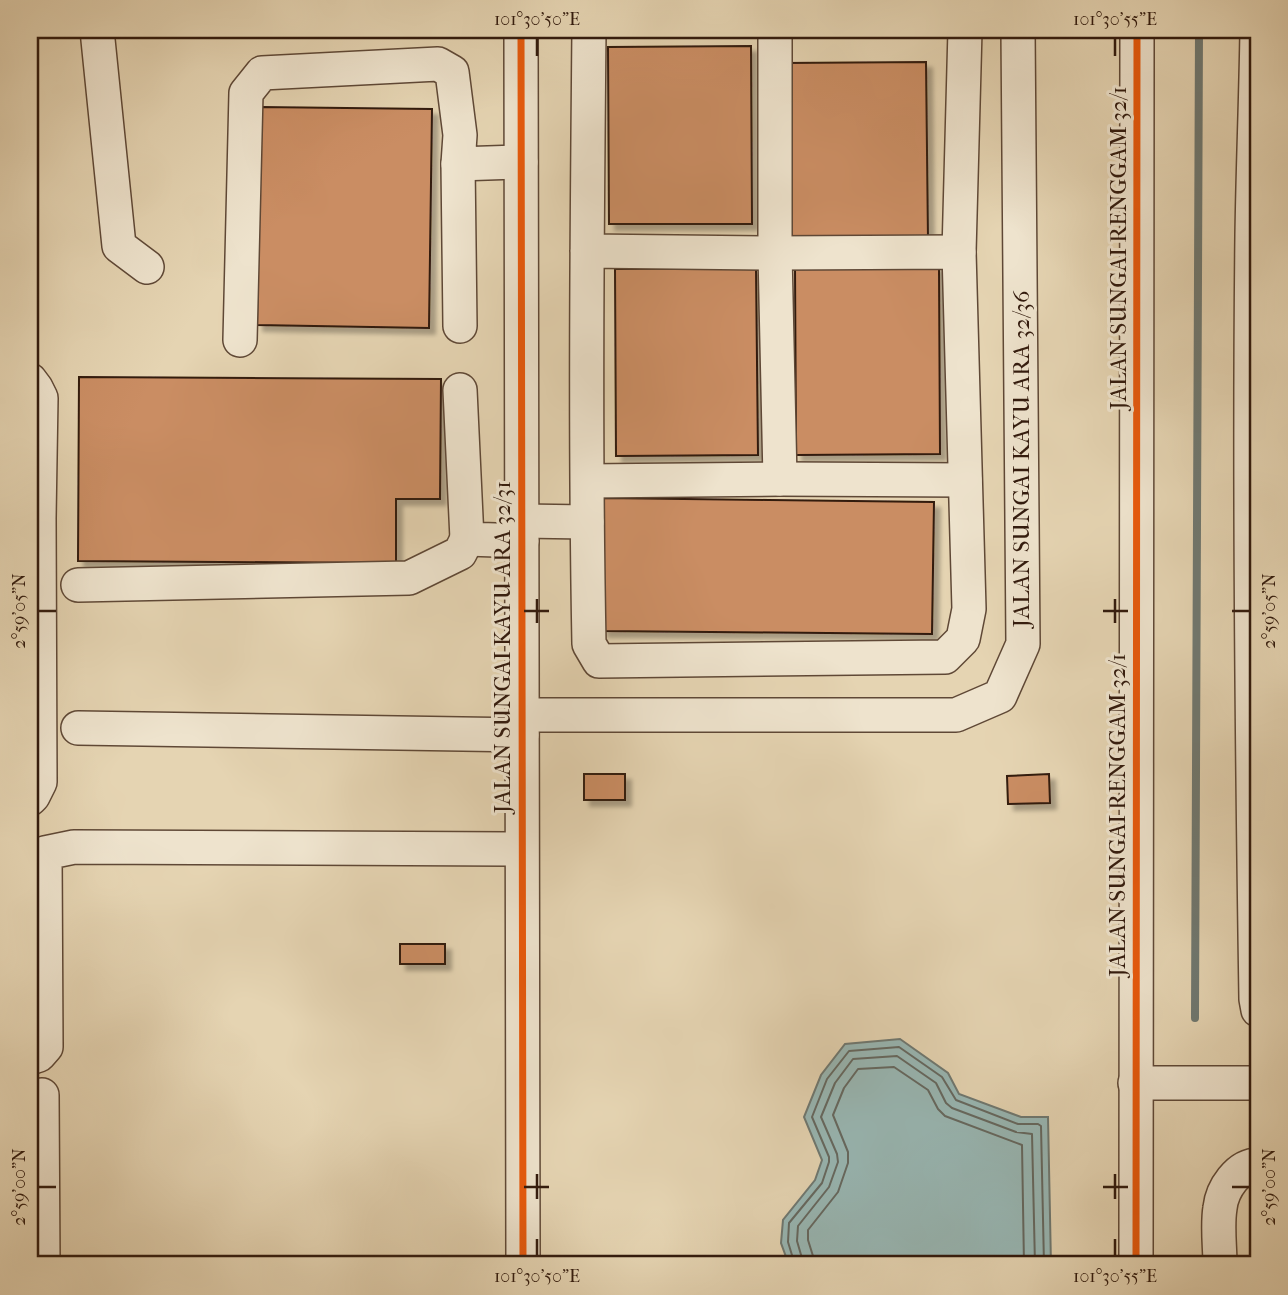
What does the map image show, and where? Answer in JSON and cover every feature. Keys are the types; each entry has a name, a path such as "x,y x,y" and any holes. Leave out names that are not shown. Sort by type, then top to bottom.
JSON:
{"street":[{"path":"97,30 119,246 147,267"},
{"name":"JALAN SUNGAI KAYU ARA 32/31","path":"521,30 523,1265"},
{"path":"589,30 587,522 589,644 599,661 945,657 962,639 969,609 959,252 965,30"},
{"path":"775,30 775,253 780,479"},
{"name":"JALAN SUNGAI KAYU ARA 32/36","path":"78,728 522,725 956,715 1000,696 1023,644 1018,30"},
{"name":"JALAN SUNGAI RENGGAM 32/1","path":"1136,1265 1137,30"},
{"path":"1257,30 1255,560 1258,1010"},
{"path":"240,340 246,93 262,73 438,64 452,72 460,135 460,326"},
{"path":"458,164 521,162"},
{"path":"587,251 959,252"},
{"path":"30,380 41,398 34,519 40,782 30,799"},
{"path":"78,584 409,578 460,553 467,539 460,390"},
{"path":"587,481 965,480"},
{"path":"467,539 587,522"},
{"path":"30,1058 39,1055 46,1047 38,850 74,847 521,849"},
{"path":"1135,1083 1258,1083"},
{"path":"42,1095 43,1265"},
{"path":"1220,1265 1220,1207 1227,1188 1236,1175 1251,1165 1258,1165"}],"water":[{"path":"900,1039 948,1073 959,1094 1021,1117 1048,1117 1051,1265 789,1265 781,1243 783,1220 815,1180 822,1160 804,1117 821,1075 845,1044"}],"building":[{"path":"751,46 752,224 609,224 608,47"},
{"path":"926,62 928,240 785,241 783,63"},
{"path":"260,107 432,109 429,328 257,325"},
{"path":"795,265 939,265 940,454 796,455"},
{"path":"756,268 758,455 616,456 615,269"},
{"path":"79,377 441,379 440,499 396,499 396,563 78,561"},
{"path":"603,498 934,502 932,634 602,631"},
{"path":"584,774 625,774 625,800 584,800"},
{"path":"1049,774 1050,803 1008,804 1007,776"},
{"path":"400,944 445,944 445,964 400,964"}],"waterway":[{"path":"1195,1018 1199,30"}],"cycle path":[{"path":"521,30 523,1265"},
{"path":"1136,1265 1137,30"}]}
